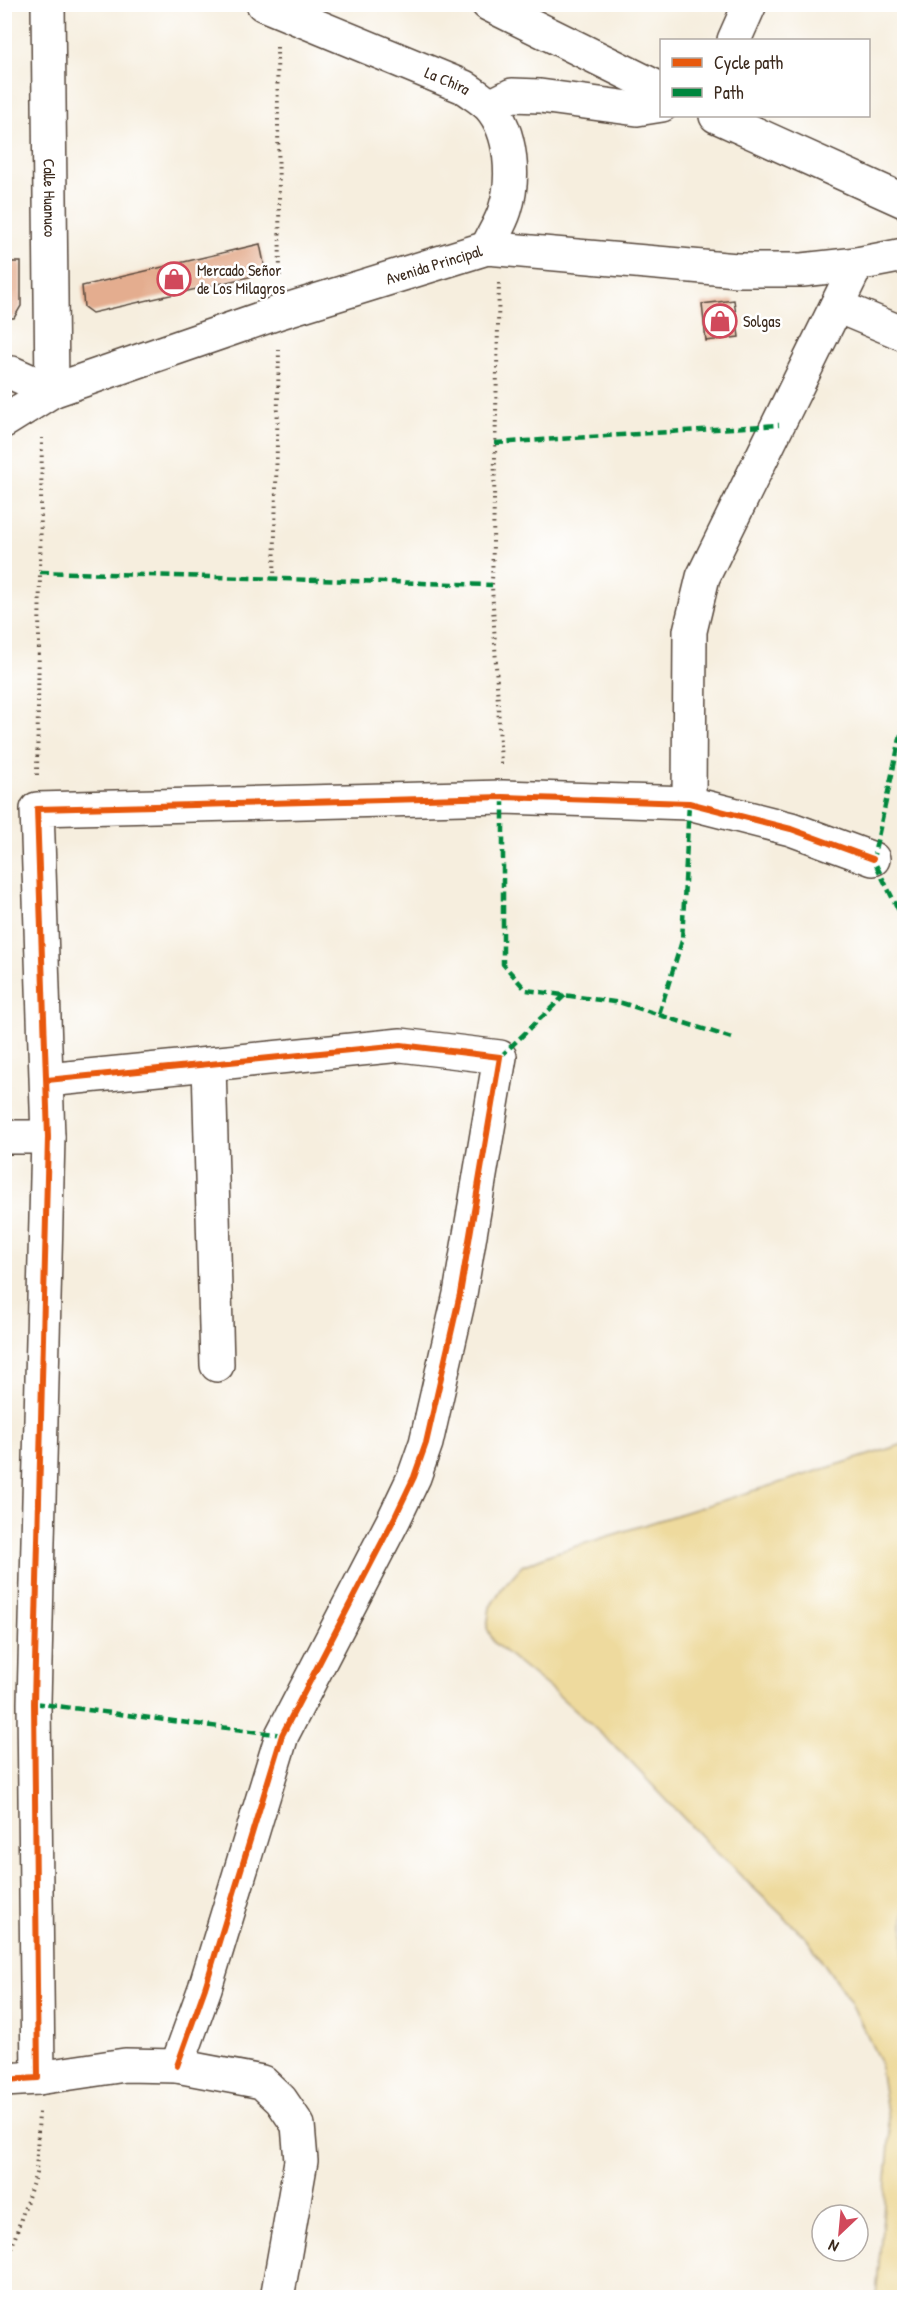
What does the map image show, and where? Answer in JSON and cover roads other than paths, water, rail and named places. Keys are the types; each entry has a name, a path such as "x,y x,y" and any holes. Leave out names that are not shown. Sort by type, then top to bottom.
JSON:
{"street":[{"name":"Calle Huanuco","path":"48,4 52,391"},
{"path":"488,4 660,89"},
{"path":"734,39 750,4"},
{"name":"La Chira","path":"270,7 447,79 464,87 490,106 501,126 509,155 510,184 505,210 493,248"},
{"path":"490,106 512,95 540,96 637,109 660,105"},
{"path":"718,117 904,201"},
{"name":"Avenida Principal","path":"4,421 52,391 280,312 493,248 737,270 802,270 857,264 904,255"},
{"path":"689,803 690,631 703,577 857,264"},
{"path":"837,306 904,333"},
{"path":"4,373 12,373 52,391"},
{"path":"277,2298 301,2161 298,2125 281,2100 262,2082 177,2066 125,2064 24,2079 48,1137 37,809 503,797 689,803 790,829 873,860"},
{"path":"47,1080 401,1045 500,1057 460,1294 426,1443 414,1477 394,1519 282,1735 205,1988 177,2066"},
{"path":"209,1064 217,1365"},
{"path":"4,1137 48,1137"}],"place":[{"name":"Mercado Señor de Los Milagros","path":"174,279"},
{"name":"Solgas","path":"720,321"}]}
